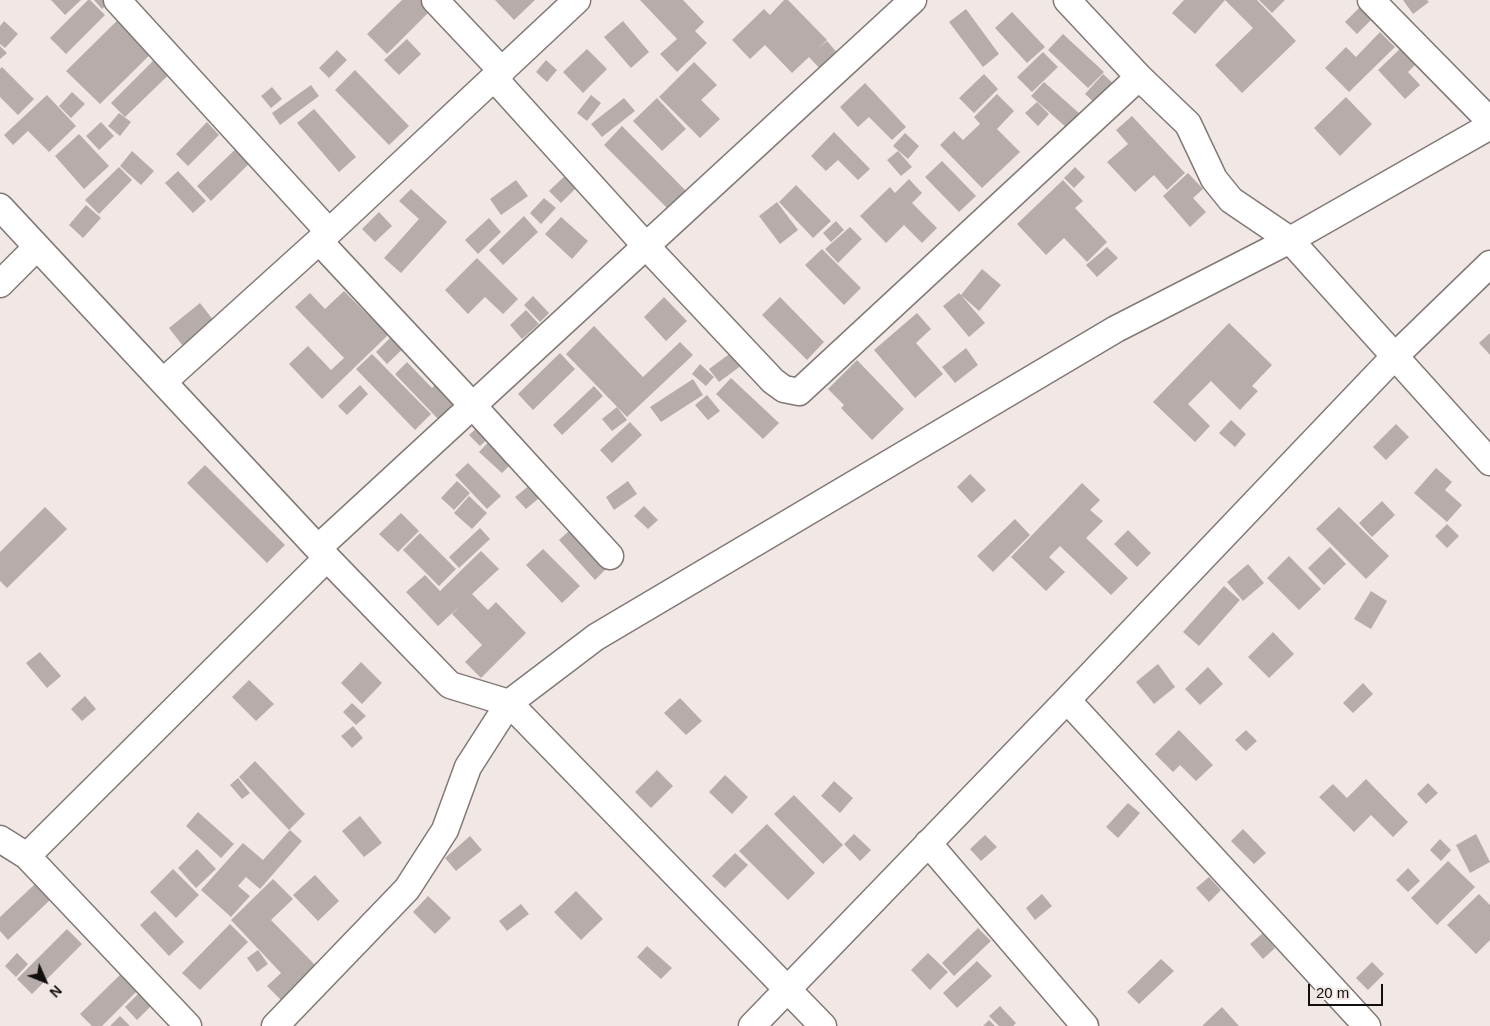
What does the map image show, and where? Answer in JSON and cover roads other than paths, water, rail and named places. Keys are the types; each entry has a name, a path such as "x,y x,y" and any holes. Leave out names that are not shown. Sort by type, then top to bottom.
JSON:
{"street":[{"path":"116,0 473,406 610,556"},
{"path":"435,0 646,246 773,381 784,389 800,392 1139,77"},
{"path":"164,382 324,237 577,0"},
{"path":"27,856 323,553 473,406 913,0"},
{"path":"1067,0 1139,77 1188,124 1214,179 1231,200 1290,240 1490,462"},
{"path":"1371,0 1490,121"},
{"path":"275,1026 407,888 445,830 468,767 509,703 604,632 1116,329 1290,240 1490,126"},
{"path":"0,207 450,686 509,703 823,1026"},
{"path":"0,284 37,247"},
{"path":"752,1026 1067,700 1395,356 1490,264"},
{"path":"1067,700 1367,1026"},
{"path":"0,839 27,856 188,1026"},
{"path":"928,844 1085,1026"}]}
